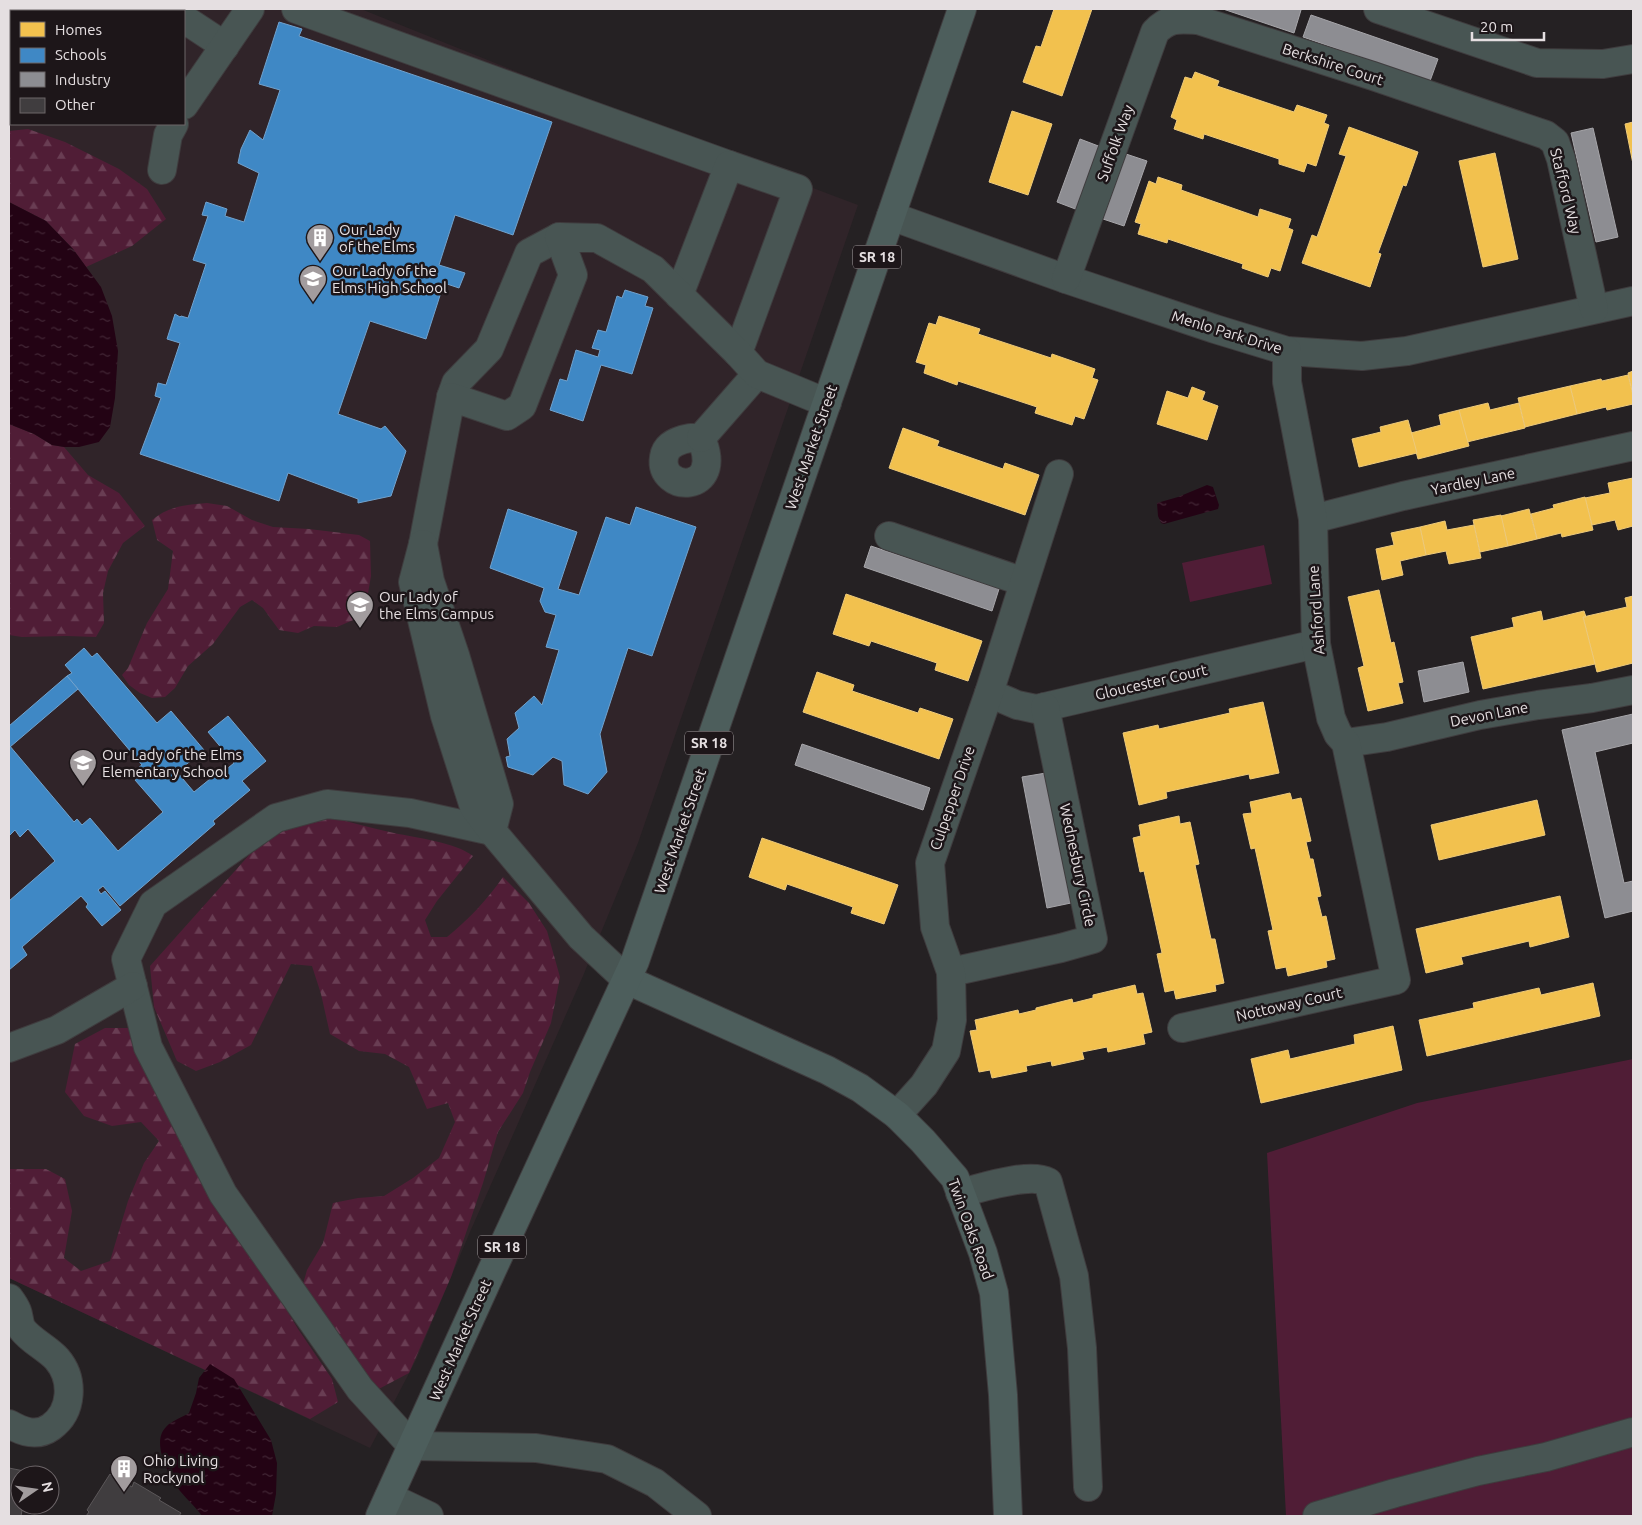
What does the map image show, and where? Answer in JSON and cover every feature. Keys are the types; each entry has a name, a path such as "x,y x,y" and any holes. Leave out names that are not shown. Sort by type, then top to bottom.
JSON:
{"main road":[{"name":"West Market Street","path":"384,1507 636,961 962,9"},
{"name":"Twin Oaks Road","path":"627,980 827,1070 860,1088 897,1115 923,1141 955,1178 983,1253 994,1293 1003,1394 1008,1516"}],"street":[{"path":"185,104 250,9"},
{"path":"296,9 798,189 738,353"},
{"path":"1378,9 1537,63 1603,64 1633,59"},
{"name":"Berkshire Court","path":"1176,18 1198,20 1373,76 1488,116"},
{"name":"Suffolk Way","path":"1066,279 1155,32 1162,24 1176,18"},
{"path":"185,21 225,46"},
{"name":"Stafford Way","path":"1488,116 1546,135 1555,142 1561,159 1594,309"},
{"path":"162,170 168,135 173,125"},
{"path":"679,295 729,165"},
{"name":"Menlo Park Drive","path":"891,216 1215,330 1287,351 1362,356 1407,351 1633,301"},
{"path":"451,397 507,416 522,406 572,274 559,237"},
{"path":"492,831 499,804 455,655 430,582 423,544 451,397 456,383 489,348 529,253 559,237 597,238 654,270 757,374 827,403"},
{"name":"Ashford Lane","path":"1287,351 1287,382 1313,519 1316,644 1331,718 1338,734 1346,743 1396,980"},
{"path":"702,438 757,374"},
{"name":"Yardley Lane","path":"1313,519 1403,496 1633,446"},
{"name":"Culpepper Drive","path":"897,1115 924,1085 946,1051 952,1020 951,972 935,927 930,863 988,694 1059,474"},
{"path":"889,536 1024,582"},
{"name":"Gloucester Court","path":"988,694 1017,705 1036,709 1316,644"},
{"name":"Devon Lane","path":"1346,743 1387,737 1480,715 1538,704 1592,698 1633,690"},
{"name":"Wednesbury Circle","path":"951,972 1061,948 1093,939 1045,707"},
{"path":"627,980 581,937 492,831 410,813 327,804 276,818 153,904 126,959 148,1047 223,1194 360,1389 412,1446 536,1448 607,1459 654,1483 697,1516"},
{"name":"Nottoway Court","path":"1182,1028 1396,980"},
{"path":"9,1048 58,1030 133,986"},
{"path":"960,1193 1023,1179 1041,1178 1048,1182 1074,1276 1082,1348 1088,1487"},
{"path":"9,1298 16,1308 15,1337 56,1358 62,1366 68,1384 69,1398 67,1408 57,1423 44,1432 34,1433 20,1430 9,1424"},
{"path":"1317,1516 1395,1493 1478,1471 1546,1457 1633,1432"},
{"path":"384,1507 428,1516"}],"shaded area":[{"name":"Our Lady of the Elms Campus","path":"9,9 361,9 686,140 858,205 638,843 583,976 470,1232 417,1358 370,1448 9,1278"}],"green space":[{"path":"28,129 65,142 119,169 147,189 166,219 132,246 86,267 73,249 46,221 9,202 9,131"},
{"path":"9,424 34,434 52,445 64,447 88,475 119,493 145,526 123,543 108,571 103,593 104,623 96,637 22,637 9,635"},
{"path":"207,503 227,506 252,520 273,527 359,535 370,541 371,576 366,605 358,618 337,627 314,626 298,633 279,630 263,608 252,600 240,607 213,644 188,666 175,688 165,697 152,698 140,693 129,685 122,675 128,668 147,623 168,589 173,551 157,540 152,520 171,509"},
{"path":"1264,545 1272,584 1190,602 1182,563"},
{"path":"330,816 394,833 446,844 473,856 437,901 425,920 431,937 447,937 491,894 503,877 529,903 547,931 560,977 551,1023 523,1093 498,1132 451,1277 409,1373 375,1391 303,1284 307,1270 323,1243 333,1203 358,1198 384,1196 413,1178 439,1158 455,1122 448,1103 427,1109 409,1067 385,1054 359,1051 330,1034 321,994 312,966 291,964 251,1045 220,1062 196,1071 177,1061 154,1007 150,966 250,854 283,831 304,820"},
{"path":"105,1028 129,1028 211,1184 298,1329 332,1379 338,1402 310,1419 9,1278 9,1169 46,1169 65,1179 72,1211 64,1258 81,1271 110,1261 128,1201 144,1163 159,1141 141,1122 112,1126 84,1116 65,1092 75,1044"},
{"path":"1633,1059 1633,1516 1286,1516 1267,1153 1417,1103"}],"water":[{"path":"9,202 46,221 73,249 101,287 112,316 118,351 115,398 110,427 99,442 79,447 52,445 34,434 9,424"},
{"path":"1207,485 1213,487 1219,505 1218,509 1164,524 1161,523 1158,516 1157,503"},
{"path":"210,1364 234,1379 271,1440 277,1463 276,1494 272,1516 202,1516 177,1487 162,1457 160,1441 162,1433 168,1425 189,1413 199,1378"}],"building: Homes":[{"path":"1054,9 1092,9 1062,96 1023,82 1036,46 1041,47"},
{"path":"1195,72 1219,81 1217,86 1294,112 1297,105 1327,115 1324,123 1329,125 1316,166 1307,163 1304,172 1279,164 1279,159 1204,134 1203,139 1174,129 1177,120 1171,117 1185,77 1192,79"},
{"path":"1012,111 1052,124 1028,195 989,182"},
{"path":"1633,122 1633,164 1625,124"},
{"path":"1349,127 1418,152 1406,186 1403,185 1378,253 1381,254 1370,287 1302,263 1312,235 1317,237 1346,156 1339,154"},
{"path":"1495,153 1518,259 1483,267 1459,161"},
{"path":"1158,177 1182,185 1181,190 1258,217 1260,209 1291,219 1288,228 1293,230 1280,271 1271,268 1268,277 1242,268 1243,264 1168,239 1167,243 1138,234 1141,224 1135,222 1149,181 1156,184"},
{"path":"939,316 980,329 978,334 1051,358 1052,354 1095,369 1092,378 1098,380 1084,419 1075,416 1072,425 1035,413 1037,407 958,381 957,385 924,373 926,365 916,362 929,323 936,325"},
{"path":"1633,371 1633,395 1628,373"},
{"path":"1628,375 1633,395 1633,404 1607,410 1606,407 1577,414 1570,386"},
{"path":"1570,386 1577,414 1525,427 1518,398"},
{"path":"1192,387 1205,392 1202,400 1218,406 1207,440 1157,424 1167,391 1188,398"},
{"path":"1488,403 1490,410 1519,403 1525,428 1467,442 1459,410"},
{"path":"1459,410 1469,446 1418,459 1411,433 1441,425 1439,415"},
{"path":"1408,420 1417,453 1359,467 1352,439 1381,432 1380,427"},
{"path":"903,428 939,441 937,446 1003,469 1005,463 1039,475 1025,515 889,468"},
{"path":"1633,478 1633,526 1618,530 1615,520 1592,525 1585,498 1610,493 1608,483"},
{"path":"1585,497 1593,530 1562,537 1561,533 1537,539 1531,514 1554,508 1553,505"},
{"path":"1529,509 1537,539 1508,546 1501,516"},
{"path":"1501,515 1508,546 1480,552 1473,520"},
{"path":"1445,521 1447,530 1474,525 1481,558 1449,564 1446,551 1426,555 1420,527"},
{"path":"1420,527 1426,555 1400,561 1403,575 1382,580 1376,549 1394,545 1391,533"},
{"path":"1379,590 1391,643 1394,642 1403,682 1398,683 1403,703 1368,711 1358,668 1364,666 1348,597"},
{"path":"846,594 982,641 968,681 935,670 937,663 871,641 869,646 833,634"},
{"path":"1633,596 1633,663 1597,672 1583,617 1627,607 1625,598"},
{"path":"1541,611 1543,621 1584,611 1586,617 1583,617 1595,664 1483,689 1471,637 1514,627 1512,618"},
{"path":"817,672 854,685 852,691 918,713 920,708 953,719 939,759 803,712"},
{"path":"1263,702 1279,773 1250,779 1249,774 1166,792 1167,798 1139,805 1123,733 1158,725 1159,729 1230,713 1229,709"},
{"path":"1290,793 1292,800 1301,798 1311,841 1306,842 1310,859 1313,859 1321,896 1317,897 1322,917 1326,916 1335,959 1326,961 1327,967 1288,976 1286,967 1276,969 1268,931 1273,930 1255,848 1251,849 1243,814 1252,813 1250,802"},
{"path":"1537,800 1545,835 1439,860 1431,825"},
{"path":"1179,816 1180,824 1190,822 1199,864 1195,865 1211,939 1215,939 1224,983 1215,985 1216,991 1176,999 1174,990 1165,992 1157,954 1162,953 1144,871 1140,872 1133,838 1141,836 1139,825"},
{"path":"762,838 898,885 884,924 851,913 853,907 787,884 785,890 749,877"},
{"path":"1560,896 1569,937 1530,947 1529,941 1461,957 1463,964 1426,973 1416,929"},
{"path":"1593,983 1600,1016 1427,1056 1419,1020 1474,1008 1473,1003 1539,988 1541,995"},
{"path":"1135,985 1137,994 1143,993 1152,1032 1143,1034 1145,1044 1108,1052 1107,1047 1082,1052 1084,1059 1052,1066 1051,1061 1026,1066 1027,1071 992,1078 990,1070 979,1072 970,1031 977,1030 975,1020 1018,1010 1019,1014 1072,999 1073,1003 1093,998 1093,995"},
{"path":"1393,1026 1402,1070 1261,1103 1251,1059 1288,1050 1290,1059 1355,1044 1354,1035"}],"building: Schools":[{"name":"Our Lady of the Elms","path":"279,22 302,29 299,36 552,122 513,235 455,215 439,265 465,273 459,288 444,283 426,339 370,321 338,414 381,429 385,426 406,451 391,496 358,503 358,499 288,473 279,501 140,454 161,398 155,396 158,383 166,385 180,343 167,339 175,314 188,318 206,264 193,260 208,216 202,215 206,202 227,209 225,216 244,222 259,173 238,163 241,149 250,130 263,140 280,90 259,84"},
{"path":"625,290 648,297 645,306 653,308 632,374 601,365 583,421 550,410 560,379 567,381 576,350 598,357 600,350 592,348 598,330 606,332 617,296 622,298"},
{"path":"636,507 696,527 652,656 628,648 600,734 607,772 588,794 564,785 562,761 553,757 533,775 508,767 506,757 510,756 507,739 519,728 515,713 534,696 542,705 559,650 546,647 556,615 545,612 540,601 544,588 490,568 508,509 577,532 558,589 579,595 606,517 630,525"},
{"path":"84,648 92,657 97,653 157,723 171,711 204,750 177,772 194,792 226,766 228,768 234,763 208,732 228,716 266,761 242,781 250,790 213,821 215,824 120,906 103,886 98,890 101,894 105,891 121,910 102,926 86,907 88,904 81,896 22,947 27,955 9,970 9,901 55,861 28,829 20,837 15,830 9,836 9,745 74,822 77,819 82,825 90,818 118,851 163,812 135,780 143,773 139,767 142,765 67,676 72,673 65,665"},
{"path":"67,676 78,689 10,747 9,726"}],"building: Industry":[{"path":"1223,9 1299,9 1301,10 1294,33"},
{"path":"1311,15 1438,59 1430,81 1303,37"},
{"path":"1593,128 1618,237 1596,242 1571,133"},
{"path":"1080,139 1101,147 1078,210 1057,202"},
{"path":"1126,154 1147,161 1124,226 1103,219"},
{"path":"871,546 999,589 992,611 864,567"},
{"path":"1463,662 1469,692 1424,702 1418,671"},
{"path":"1633,714 1633,743 1595,752 1624,883 1633,881 1633,911 1605,918 1562,730"},
{"path":"802,744 930,788 923,810 795,765"},
{"path":"1046,773 1071,903 1047,908 1022,777"}],"building: Other":[{"path":"9,1468 10,1515 21,1515 9,1516"},
{"name":"Ohio Living Rockynol","path":"110,1474 132,1487 134,1482 161,1498 159,1500 181,1513 179,1516 86,1516 89,1512 87,1510"}],"place":[{"name":"Our Lady of the Elms","path":"320,262"},
{"name":"Our Lady of the Elms High School","path":"313,303"},
{"name":"Our Lady of the Elms Campus","path":"360,629"},
{"name":"Our Lady of the Elms Elementary School","path":"83,787"},
{"name":"Ohio Living Rockynol","path":"124,1493"}]}
